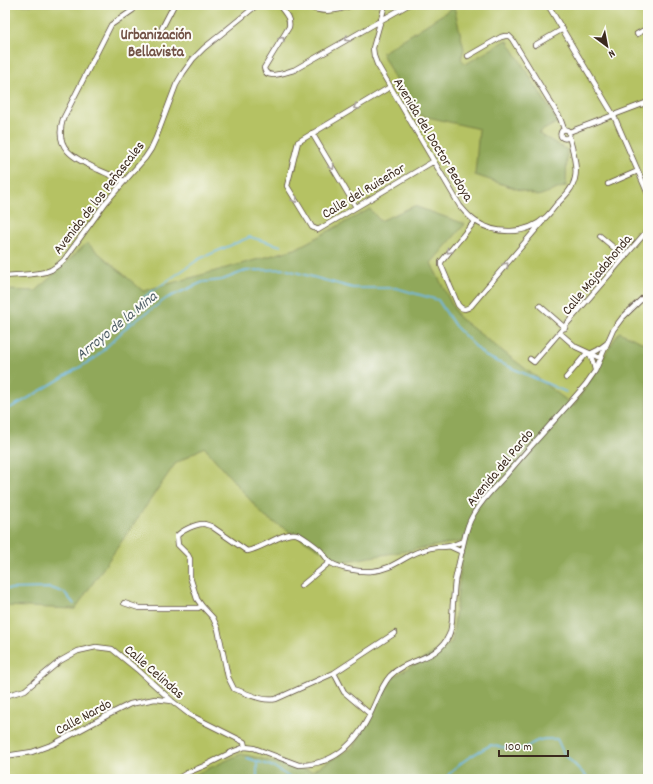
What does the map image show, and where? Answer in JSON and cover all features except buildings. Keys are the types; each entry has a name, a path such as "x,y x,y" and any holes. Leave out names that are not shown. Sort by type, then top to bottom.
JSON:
{"street":[{"path":"125,181 92,167 71,155 63,145 60,133 63,119 110,25 133,10 134,5"},
{"path":"162,28 174,5"},
{"name":"Avenida de los Peñascales","path":"5,276 40,273 49,270 64,260 106,202 145,158 151,149 176,85 186,68 204,48 257,5"},
{"path":"279,5 290,22 289,27 264,68 265,72 270,75 285,73 299,67 408,5"},
{"path":"305,5 321,11 330,11 352,5"},
{"path":"548,5 614,116 648,194"},
{"name":"Avenida del Doctor Bedoya","path":"383,6 378,34 373,48 377,64 460,206 468,216 475,221 485,227 505,231 520,230 534,225 546,218 572,186 576,177 576,166 569,134"},
{"path":"637,34 648,28"},
{"path":"535,45 563,29"},
{"path":"468,56 501,37 509,36 560,118 564,129 567,130 569,134"},
{"name":"Calle del Ruiseñor","path":"390,87 298,142 287,186 312,227 318,230 434,162"},
{"path":"564,129 560,133 562,138 567,138 569,134 648,102"},
{"path":"312,133 356,207"},
{"name":"Avenida del Doctor Bedoya","path":"562,138 572,151"},
{"path":"608,184 638,171"},
{"path":"475,221 441,262 458,305 463,309 471,306 546,218"},
{"name":"Calle Majadahonda","path":"530,359 534,362 565,328 648,228"},
{"path":"520,230 525,234 526,241"},
{"path":"600,236 625,257"},
{"name":"Avenida del Pardo","path":"245,747 254,748 299,765 314,764 338,754 352,743 365,725 384,683 391,674 439,649 450,634 455,580 466,528 472,516 484,500 586,384 595,371 613,330 622,318 648,293"},
{"path":"540,306 565,328"},
{"path":"560,333 576,347 600,358"},
{"name":"Avenida del Pardo","path":"566,378 589,354 606,344"},
{"path":"589,354 595,371"},
{"path":"395,633 334,673 276,699 270,700 258,698 234,689 228,677 218,629 213,618 196,597 191,579 190,559 178,545 176,538 180,533 199,524 205,524 211,526 248,551 254,550 288,534 296,534 314,545 330,562 346,569 359,571 386,569 420,551 436,547 449,546 464,541"},
{"path":"449,546 462,552"},
{"path":"302,586 330,562"},
{"path":"124,603 140,608 198,608 202,606"},
{"name":"Calle Celindas","path":"5,696 25,690 60,661 78,652 96,646 112,649 190,715 244,742 245,747"},
{"path":"334,673 344,692 370,714"},
{"name":"Calle Nardo","path":"5,756 32,752 54,744 130,704 155,699 172,701"},
{"path":"177,779 245,747"}],"green space":[{"path":"5,5 648,5 648,779 5,779"},
{"path":"454,7 464,49 461,59 466,64 507,40 558,122 538,133 567,150 566,186 538,196 475,175 479,129 411,113 382,53"},
{"path":"414,206 465,224 431,263 458,317 574,406 619,332 648,345 648,779 185,779 241,754 312,771 354,747 390,679 452,642 464,541 341,562 265,517 204,447 175,464 75,609 5,606 5,290 36,291 87,243 143,291 295,249 370,209 380,221"}],"waterway":[{"path":"127,326 144,297 199,259 250,237 281,246"},
{"name":"Arroyo de la Mina","path":"5,408 10,408 25,400 95,358 127,327 167,298 203,282 222,280 245,271 284,269 353,288 396,288 438,300 455,326 485,356 566,392"},
{"path":"5,589 51,588 65,593 74,604"},
{"path":"445,779 455,768 472,755 491,745 521,749 526,748 539,740 545,739 557,739 564,754 589,779"},
{"path":"247,758 274,767 292,779"},
{"path":"257,762 257,779"}],"district":[{"name":"Urbanización Bellavista","path":"156,42"}]}
